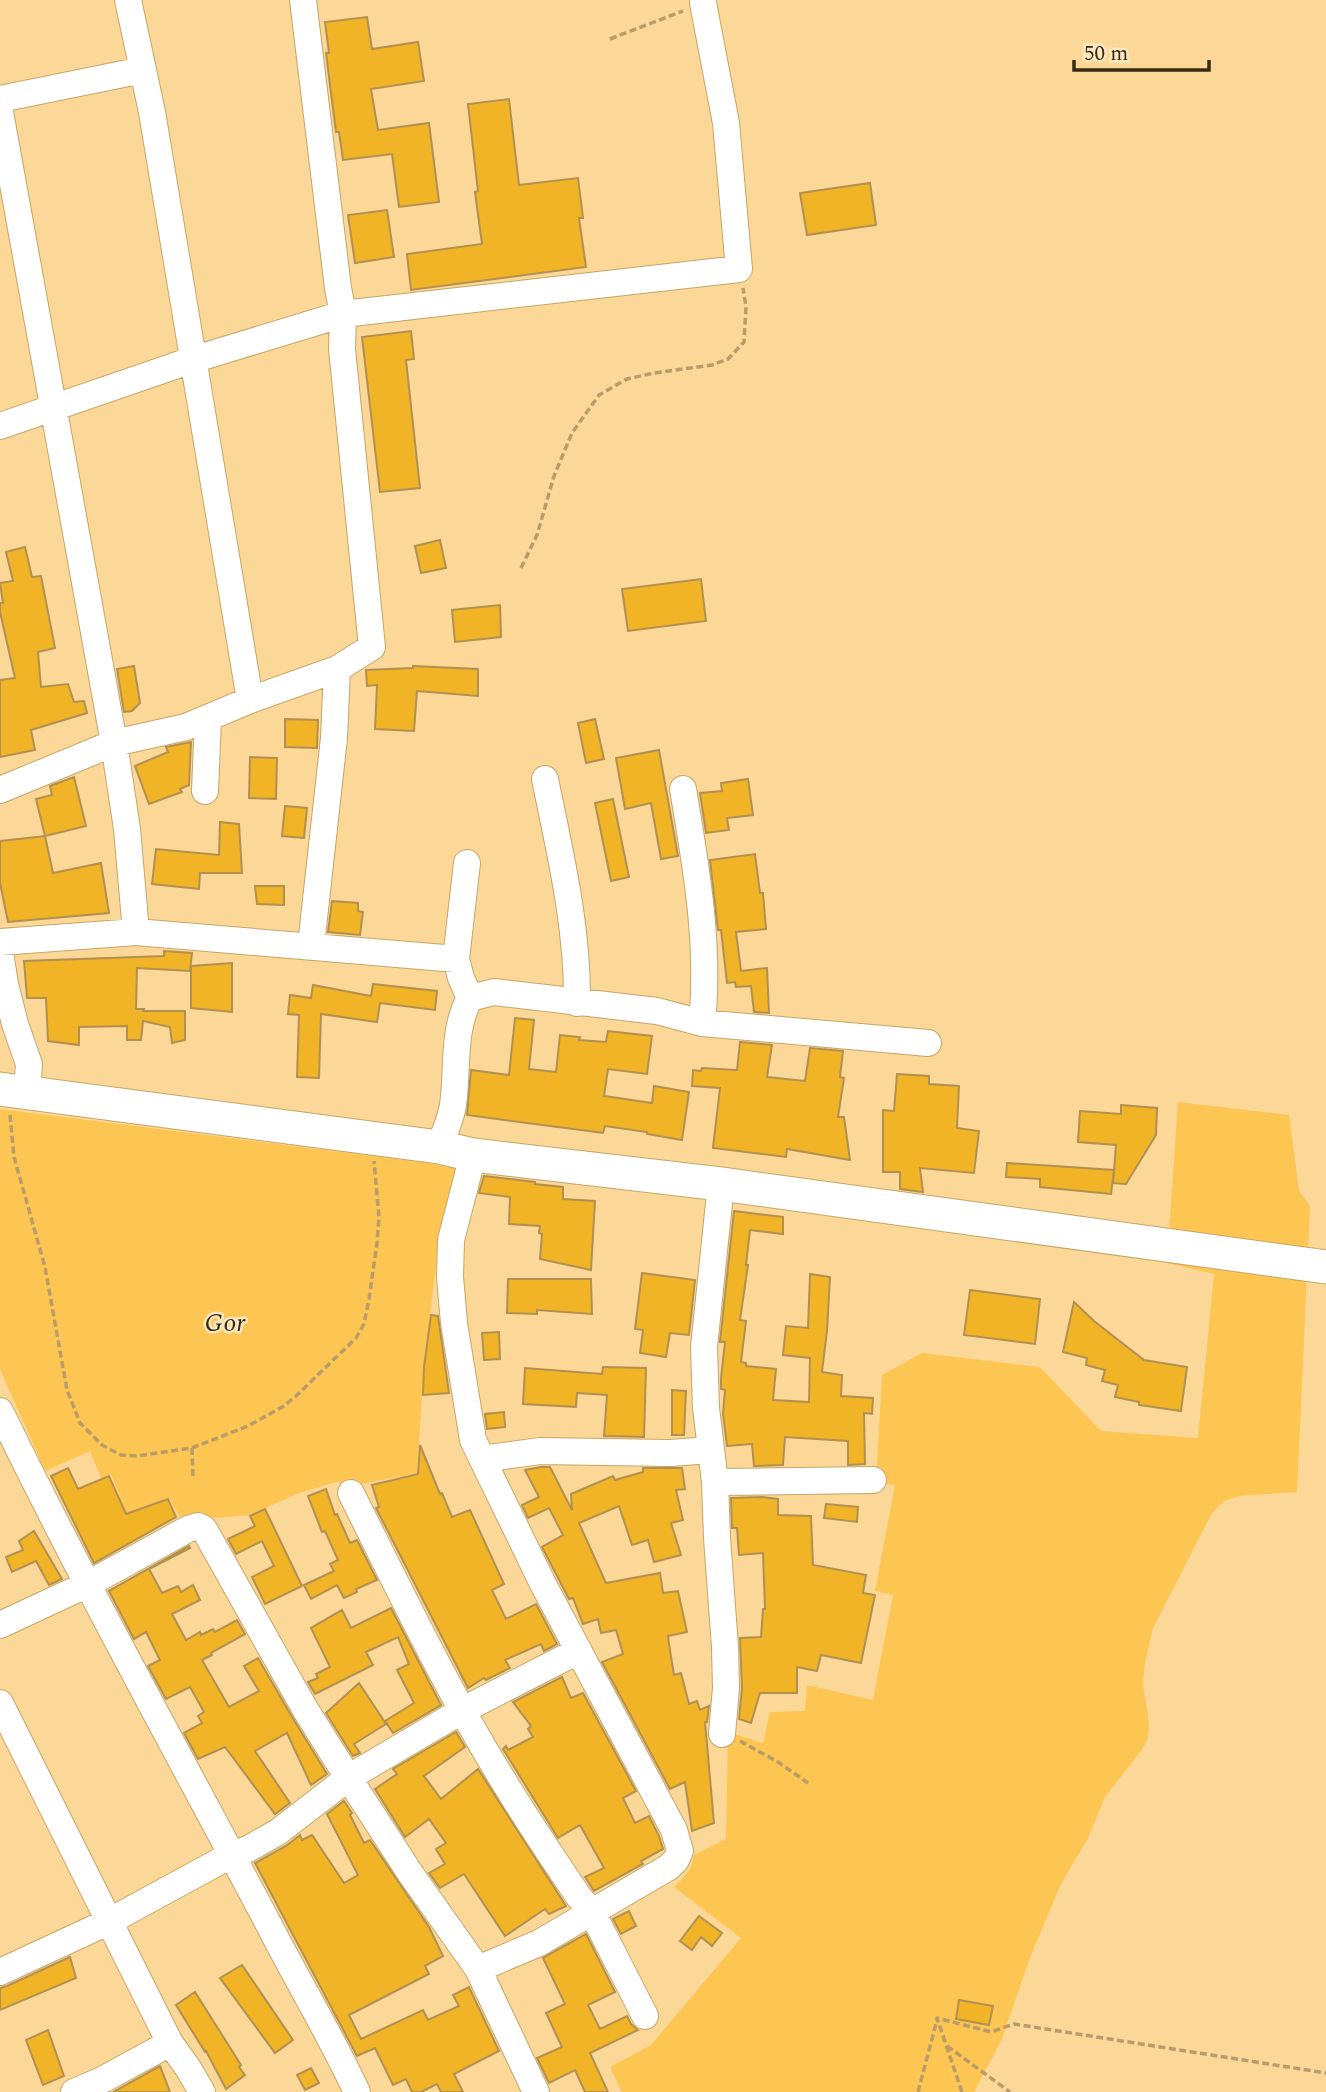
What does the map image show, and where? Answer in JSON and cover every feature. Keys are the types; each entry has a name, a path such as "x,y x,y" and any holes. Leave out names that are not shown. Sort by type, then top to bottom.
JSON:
{"main road":[{"path":"12,1097 439,1147 473,1155 721,1184 1326,1267"}],"street":[{"path":"128,0 152,112 250,700"},
{"path":"0,790 114,743 186,727 337,668 372,647 342,349 343,314 303,0"},
{"path":"0,426 192,360 343,314 739,269 726,123 703,3"},
{"path":"0,99 143,70"},
{"path":"0,112 114,743 127,829 136,932"},
{"path":"311,945 334,738 337,668"},
{"path":"205,791 208,718"},
{"path":"545,779 578,964 577,1003"},
{"path":"683,789 697,872 704,949 705,991 702,1023"},
{"path":"467,863 456,959 470,998"},
{"path":"0,942 136,932 456,959"},
{"path":"0,952 15,1024 29,1064 12,1097"},
{"path":"439,1147 453,1108 463,1010 470,998 494,992 657,1011 702,1023 928,1043"},
{"path":"473,1155 451,1240 450,1277 454,1323 473,1440 578,1651 674,1830 680,1851 669,1867 539,1943 478,1969"},
{"path":"721,1184 704,1347 706,1408 715,1482 725,1647 726,1688 722,1734"},
{"path":"0,1411 88,1584 233,1854 268,1925 331,2038 357,2092"},
{"path":"482,1459 540,1451 657,1453 710,1450"},
{"path":"715,1482 873,1480"},
{"path":"351,1493 463,1710 518,1805 579,1897 592,1912 645,2016"},
{"path":"0,1625 88,1584 188,1530 201,1527 305,1709 348,1778 410,1873 478,1969 536,2092"},
{"path":"0,1972 108,1922 233,1854 248,1849 278,1832 348,1778 463,1710 578,1651"},
{"path":"0,1703 170,2043 202,2092"},
{"path":"74,2092 170,2043"}],"path":[{"path":"610,39 703,3"},
{"path":"521,568 537,535 554,476 572,433 599,395 626,379 712,365 728,359 744,342 746,307 739,269"},
{"path":"12,1097 9,1124 14,1157 45,1268 67,1391 80,1423 102,1445 121,1455 136,1456 192,1448 248,1426 284,1406 356,1338 364,1324 377,1243 379,1217 374,1157"},
{"path":"192,1448 193,1476"},
{"path":"722,1734 744,1743 808,1783"},
{"path":"937,2018 962,2092"},
{"path":"937,2018 991,2032 1013,2024 1326,2073"},
{"path":"918,2092 937,2018"},
{"path":"947,2046 1010,2092"}],"green space":[{"path":"1178,1102 1289,1115 1299,1191 1310,1206 1297,1492 1239,1496 1224,1501 1212,1513 1153,1628 1143,1685 1149,1722 1148,1738 1105,1797 1088,1838 1061,1884 1031,1955 1001,2041 974,2092 622,2092 610,2067 651,2045 741,1938 674,1887 687,1873 694,1855 726,1839 728,1732 763,1743 770,1712 805,1711 807,1685 873,1700 893,1595 875,1591 895,1485 876,1483 882,1375 922,1353 1040,1367 1101,1431 1198,1438 1214,1274 1167,1263"},
{"name":"Gor","path":"0,1109 452,1166 462,1172 438,1249 424,1364 417,1473 341,1488 339,1481 296,1494 250,1515 182,1521 169,1498 126,1513 111,1474 101,1478 90,1451 45,1471 0,1369"}],"building":[{"path":"367,17 372,49 418,42 424,81 371,89 378,130 429,123 439,202 399,207 392,154 343,160 339,132 336,132 325,22"},
{"path":"509,99 519,185 578,178 583,218 579,218 586,267 411,290 407,254 482,244 468,104"},
{"path":"870,183 876,225 807,235 800,193"},
{"path":"387,210 394,257 355,263 348,215"},
{"path":"411,331 414,359 406,360 420,488 380,492 362,337"},
{"path":"440,540 446,568 421,573 415,546"},
{"path":"25,547 32,577 41,576 55,648 38,652 41,687 68,684 74,702 84,701 87,713 31,730 35,750 0,757 0,680 15,678 0,612 0,603 3,603 0,583 13,581 6,552"},
{"path":"701,579 706,621 628,631 622,589"},
{"path":"500,605 501,637 455,642 452,610"},
{"path":"134,666 140,703 132,711 124,712 117,669"},
{"path":"413,666 478,669 478,696 417,691 414,731 375,729 377,685 367,686 366,670"},
{"path":"285,719 318,720 317,748 285,747"},
{"path":"595,719 604,759 586,763 578,723"},
{"path":"191,742 189,785 180,789 182,792 149,804 135,766 168,752 166,747"},
{"path":"659,750 678,856 661,859 651,803 625,809 616,758"},
{"path":"250,757 277,758 276,799 249,798"},
{"path":"74,777 86,826 45,836 36,799 52,795 50,786"},
{"path":"748,779 753,815 727,818 729,830 706,833 700,793 722,791 721,783"},
{"path":"613,799 629,877 611,881 595,803"},
{"path":"285,806 307,808 304,838 282,836"},
{"path":"220,822 239,824 242,873 200,873 199,889 152,884 156,849 219,855"},
{"path":"45,836 53,873 101,863 109,913 8,922 0,883 0,841"},
{"path":"755,854 760,893 763,893 766,929 736,932 741,971 767,968 769,1013 754,1012 751,986 736,987 735,982 727,983 710,860"},
{"path":"255,886 284,886 284,905 257,904"},
{"path":"332,901 358,903 358,911 363,912 360,935 328,932"},
{"path":"164,951 192,953 190,971 137,968 136,1009 185,1011 185,1040 172,1043 170,1027 143,1021 141,1040 127,1040 127,1026 79,1027 79,1045 48,1041 46,998 27,998 24,961 164,956"},
{"path":"232,963 232,1012 191,1008 191,966"},
{"path":"373,984 437,991 435,1010 380,1003 377,1022 321,1014 319,1078 297,1077 299,1015 288,1014 290,995 311,998 313,985 371,996"},
{"path":"515,1018 534,1020 529,1069 556,1072 560,1035 606,1042 608,1031 652,1036 647,1074 608,1069 604,1096 652,1103 654,1086 689,1092 682,1140 605,1126 603,1133 467,1115 471,1070 509,1075"},
{"path":"740,1042 772,1045 767,1077 805,1081 810,1048 843,1051 840,1077 844,1078 838,1117 844,1117 850,1160 787,1149 786,1157 713,1148 720,1088 692,1086 693,1070 737,1070"},
{"path":"897,1074 929,1076 929,1084 959,1086 957,1128 979,1131 974,1173 920,1168 923,1192 900,1189 900,1172 883,1172 883,1110 894,1111"},
{"path":"1121,1105 1157,1108 1156,1135 1126,1184 1113,1183 1116,1145 1078,1142 1080,1111 1121,1114"},
{"path":"1007,1163 1114,1170 1111,1194 1040,1187 1040,1179 1006,1177"},
{"path":"484,1176 563,1187 563,1199 595,1201 591,1270 540,1259 540,1226 509,1224 510,1197 479,1193"},
{"path":"734,1211 783,1217 783,1234 750,1230 740,1320 746,1321 741,1362 746,1363 746,1366 776,1369 773,1400 809,1402 810,1358 783,1355 786,1326 808,1328 810,1274 830,1277 822,1372 842,1375 841,1396 873,1398 872,1414 864,1413 865,1464 848,1465 848,1441 785,1437 783,1465 754,1466 752,1444 727,1446 723,1414 725,1390 721,1389 725,1342 720,1342"},
{"path":"642,1273 695,1280 689,1335 670,1333 666,1357 640,1353 643,1330 635,1329"},
{"path":"508,1279 591,1279 592,1314 537,1310 537,1314 507,1313"},
{"path":"970,1290 1040,1299 1035,1344 964,1335"},
{"path":"1074,1302 1144,1360 1187,1367 1181,1411 1139,1405 1139,1402 1115,1397 1118,1385 1102,1381 1105,1370 1086,1365 1087,1358 1063,1352"},
{"path":"431,1315 438,1316 449,1393 423,1395 424,1367"},
{"path":"499,1332 500,1359 484,1360 482,1333"},
{"path":"603,1367 646,1368 644,1437 604,1436 607,1395 577,1393 576,1407 523,1404 525,1368 602,1374"},
{"path":"672,1390 686,1391 684,1435 672,1435"},
{"path":"504,1412 505,1427 487,1429 485,1414"},
{"path":"420,1445 452,1517 470,1510 504,1584 492,1590 506,1619 536,1604 557,1644 544,1651 541,1644 505,1660 510,1668 486,1680 484,1678 468,1688 376,1508 379,1507 372,1485 418,1474"},
{"path":"550,1467 572,1510 571,1494 613,1476 615,1480 643,1472 643,1468 682,1468 685,1489 676,1490 683,1520 671,1523 681,1555 654,1562 648,1540 632,1545 619,1506 579,1523 606,1583 660,1573 663,1593 678,1591 687,1632 668,1636 669,1644 674,1675 681,1673 689,1704 697,1701 700,1710 709,1706 705,1722 714,1823 692,1831 685,1782 670,1789 602,1662 623,1654 616,1630 601,1633 598,1619 583,1624 573,1598 569,1599 542,1547 563,1535 549,1508 528,1518 522,1505 539,1497 525,1470"},
{"path":"68,1468 78,1489 109,1476 126,1514 168,1499 176,1517 94,1563 51,1476"},
{"path":"326,1489 335,1515 337,1514 350,1543 357,1540 377,1580 356,1589 357,1592 344,1598 337,1585 311,1599 304,1585 334,1571 330,1564 338,1560 325,1531 322,1532 308,1496"},
{"path":"731,1498 778,1499 778,1515 811,1516 813,1565 866,1575 863,1593 875,1595 861,1663 821,1655 817,1671 797,1667 797,1693 760,1693 751,1723 739,1719 742,1688 740,1638 761,1637 765,1609 763,1553 739,1555 737,1528 732,1528"},
{"path":"826,1504 858,1507 857,1522 824,1518"},
{"path":"265,1509 302,1586 265,1604 252,1577 274,1566 262,1541 236,1554 228,1539 255,1526 250,1516"},
{"path":"34,1531 62,1579 49,1585 36,1561 12,1572 6,1557 23,1550 19,1541"},
{"path":"189,1546 190,1548 149,1569 162,1593 178,1586 181,1592 193,1585 200,1600 172,1614 186,1640 200,1632 201,1635 213,1629 215,1632 237,1620 245,1634 202,1660 229,1707 259,1691 244,1666 258,1658 327,1774 311,1785 287,1733 255,1751 290,1803 275,1814 225,1747 198,1759 184,1733 202,1723 198,1716 204,1712 190,1687 166,1699 148,1666 160,1660 146,1632 134,1639 109,1591"},
{"path":"391,1608 441,1705 393,1733 385,1721 414,1703 397,1670 409,1664 398,1637 366,1652 373,1665 315,1694 308,1682 318,1678 316,1674 330,1667 311,1628 342,1610 351,1628"},
{"path":"562,1677 571,1698 583,1693 636,1791 623,1798 635,1823 649,1816 663,1849 641,1861 643,1864 594,1891 585,1877 604,1868 580,1825 558,1838 503,1749 506,1746 508,1750 533,1737 528,1729 531,1726 513,1702"},
{"path":"359,1683 386,1724 354,1744 360,1753 353,1756 326,1713"},
{"path":"456,1732 465,1747 424,1776 441,1799 478,1769 566,1906 549,1914 545,1909 505,1936 464,1874 440,1888 429,1873 445,1864 436,1849 446,1843 429,1819 405,1837 375,1789 397,1774 393,1769"},
{"path":"344,1801 364,1843 370,1840 429,1927 443,1956 425,1966 429,1974 349,2015 361,2039 423,2010 428,2020 459,2006 453,1995 469,1987 499,2051 454,2074 463,2092 441,2092 437,2084 421,2092 412,2092 406,2079 393,2085 375,2048 357,2056 255,1863 300,1835 302,1840 312,1835 344,1883 358,1875 327,1814"},
{"path":"629,1911 636,1926 621,1934 613,1919"},
{"path":"699,1916 722,1933 712,1946 701,1937 692,1950 680,1941"},
{"path":"586,1934 615,1992 588,2005 600,2029 627,2016 638,2030 590,2053 608,2092 585,2092 575,2070 549,2083 537,2058 562,2047 546,2013 565,2004 543,1958"},
{"path":"70,1957 76,1978 0,2010 0,1988"},
{"path":"242,1965 293,2040 275,2053 220,1978"},
{"path":"195,1992 245,2075 226,2089 206,2051 176,2005"},
{"path":"959,2000 993,2006 989,2025 956,2019"},
{"path":"48,2030 64,2076 43,2085 26,2040"},
{"path":"160,2066 170,2092 113,2092"},
{"path":"311,2068 319,2083 305,2090 297,2075"}]}
